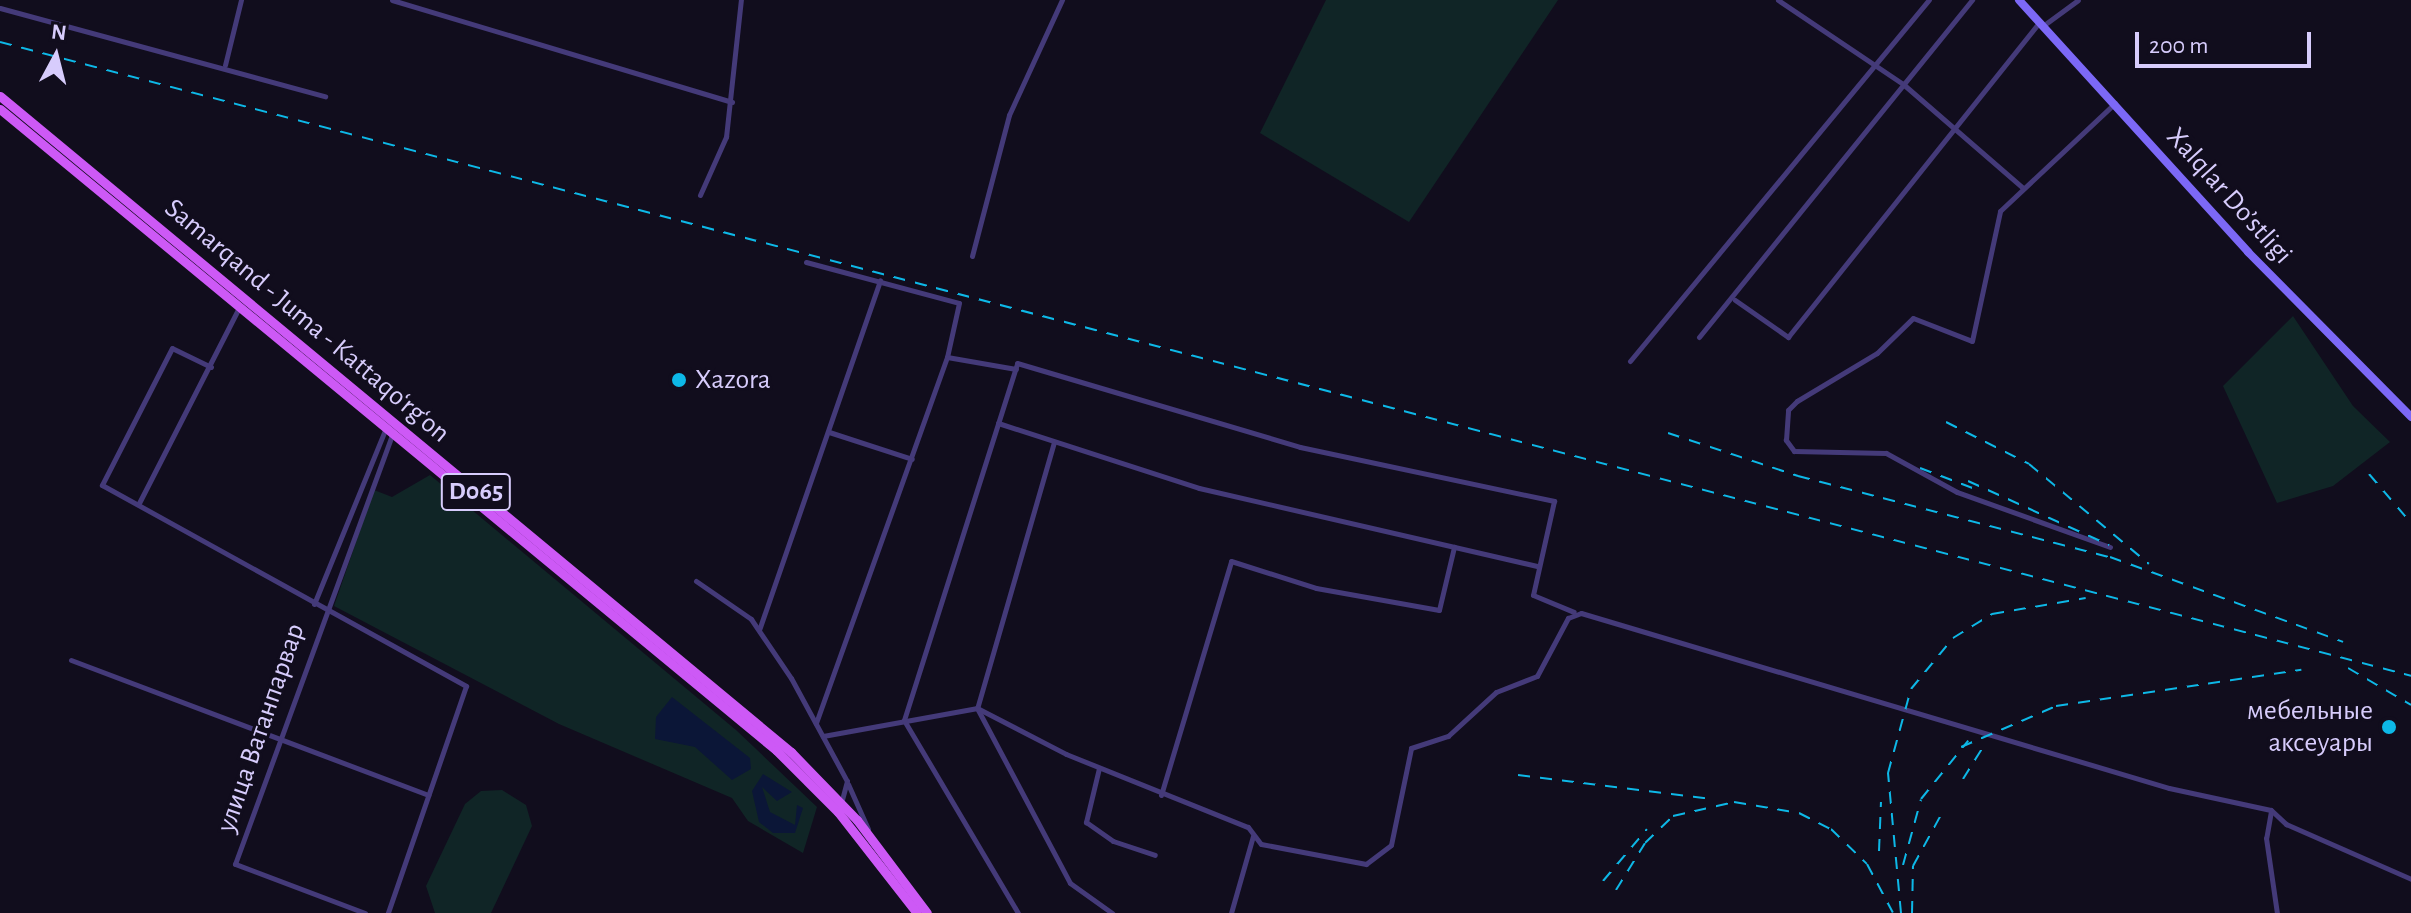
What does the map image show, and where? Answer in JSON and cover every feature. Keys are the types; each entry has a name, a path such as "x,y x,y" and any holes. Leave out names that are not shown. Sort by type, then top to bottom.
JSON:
{"main road":[{"name":"Xalqlar Do’stligi","path":"2019,0 2115,102 2248,252 2411,417"},
{"name":"Samarqand - Juma - Kattaqo‘rg‘on","path":"0,96 183,251 240,306 776,750 872,838 927,913"},
{"name":"Samarqand - Juma - Kattaqo‘rg‘on","path":"0,109 183,251 227,280 840,807 917,913"},
{"path":"219,288 227,280"}],"street":[{"path":"225,65 241,0"},
{"path":"392,0 732,102"},
{"path":"700,195 726,137 741,0"},
{"path":"972,256 1009,115 1062,0"},
{"path":"1778,0 1903,84 2023,188"},
{"path":"1630,361 1929,0"},
{"path":"1699,337 1735,300 1972,0"},
{"path":"1735,300 1788,337 1952,128 2042,23 2078,0"},
{"path":"0,8 225,65 325,96"},
{"path":"2110,547 1957,492 1886,453 1786,447 1788,410 1877,353 1913,318 1972,341 2000,211 2115,102"},
{"path":"806,262 959,303 947,357 816,723"},
{"path":"759,630 880,280"},
{"path":"139,503 240,306"},
{"name":"улица Ватанпарвар","path":"211,367 172,348 102,485 466,686 388,913"},
{"path":"947,357 1016,369"},
{"path":"1018,913 904,720 998,423 1016,369 1022,363 1300,447 1554,501 1533,595 1575,612 2169,788 2271,810 2286,824 2411,879"},
{"path":"998,423 1199,488 1538,566"},
{"path":"314,604 390,430"},
{"path":"323,609 390,430"},
{"path":"829,432 912,459"},
{"path":"1054,442 977,708 1070,883 1112,913"},
{"path":"1161,795 1231,561 1316,588 1439,610 1454,547"},
{"path":"696,581 759,630 816,723 847,781 872,838"},
{"name":"улица Ватанпарвар","path":"323,609 235,864 365,913"},
{"path":"823,736 977,708 1099,768 1248,827 1253,836 1315,855 1377,860 1391,845 1411,748 1448,736 1496,692 1537,676 1575,612"},
{"path":"71,660 428,795"},
{"path":"1099,768 1086,822 1113,841 1155,855"},
{"path":"840,807 847,781"},
{"path":"2271,810 2266,838 2277,913"},
{"path":"1231,913 1253,836"}],"green space":[{"path":"1326,0 1558,0 1409,222 1260,133"},
{"path":"2293,316 2353,406 2390,442 2333,486 2277,503 2223,386"},
{"path":"430,475 736,730 817,807 803,853 748,821 732,798 559,724 334,606 374,490 392,497"},
{"path":"502,790 526,805 532,826 491,913 435,913 426,886 465,804 481,791"}],"water":[{"path":"672,697 750,758 751,769 732,780 695,747 655,739 656,717"},
{"path":"763,774 792,792 777,801 762,787 770,812 795,825 797,805 803,808 795,833 773,833 759,822 752,791"}],"railway":[{"path":"0,42 2411,676"},
{"path":"1946,422 2029,464 2149,564"},
{"path":"1668,433 1798,476 2110,557 2343,642"},
{"path":"1920,468 1975,489"},
{"path":"2369,474 2411,523"},
{"path":"1968,481 2109,545"},
{"path":"1901,913 1888,773 1911,689 1953,638 1992,614 2086,598"},
{"path":"2348,668 2411,705"},
{"path":"1961,747 2056,706 2301,670"},
{"path":"1903,865 1921,799 1968,741"},
{"path":"1963,779 1984,746"},
{"path":"1518,775 1710,799"},
{"path":"1616,890 1645,843 1673,816 1734,802 1799,813 1831,829 1867,864 1893,913"},
{"path":"1879,851 1881,802"},
{"path":"1912,913 1913,866 1942,813"},
{"path":"1603,881 1647,829"}],"place":[{"name":"Xazora","path":"679,380"},
{"name":"мебельные аксеуары","path":"2389,727"}]}
